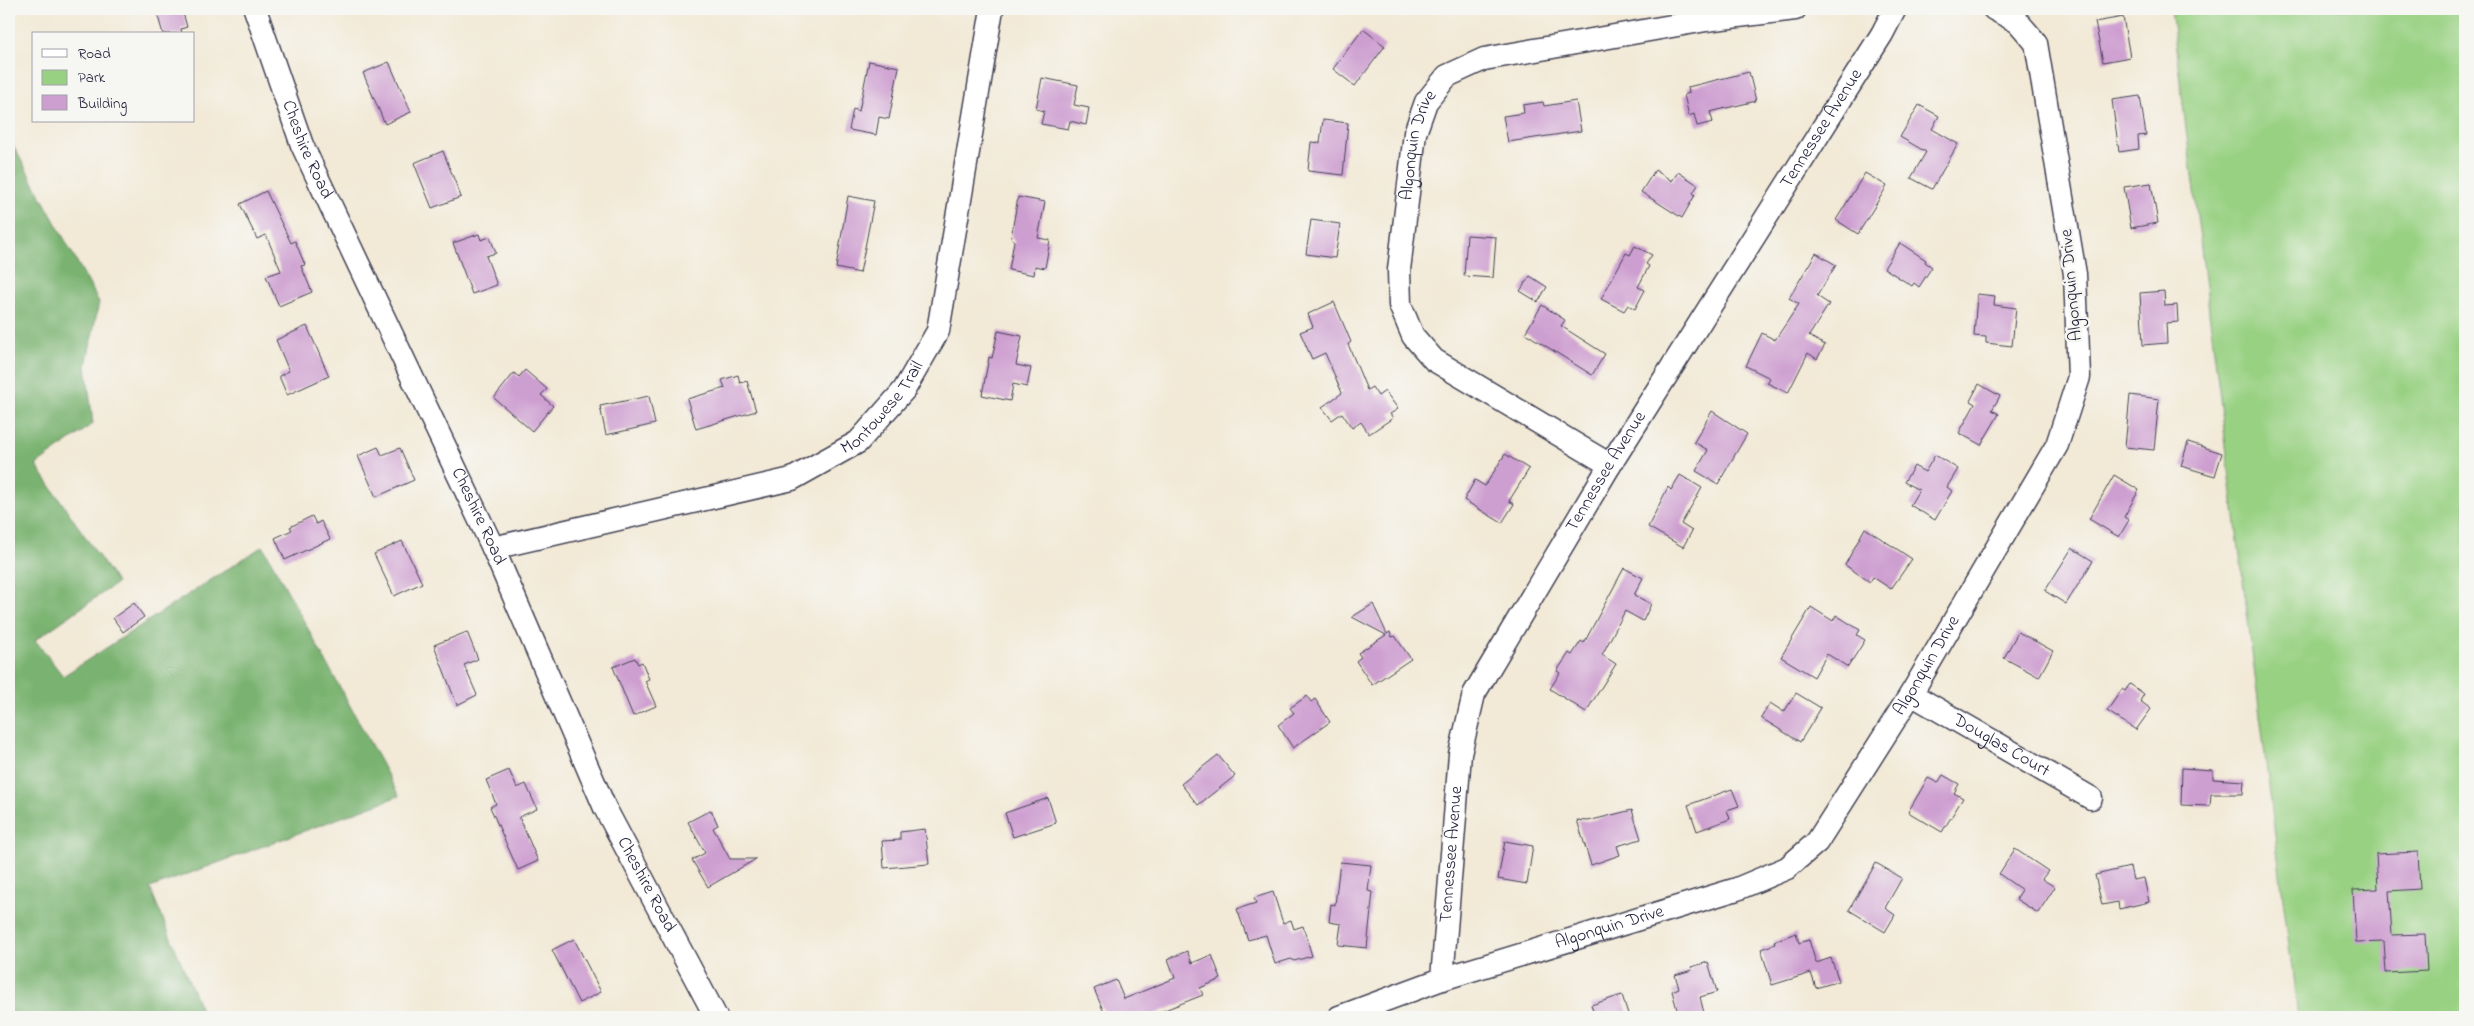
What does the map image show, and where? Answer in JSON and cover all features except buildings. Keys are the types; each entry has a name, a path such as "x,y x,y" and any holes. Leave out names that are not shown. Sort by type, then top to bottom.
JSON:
{"street":[{"name":"Cheshire Road","path":"255,9 302,145 493,548 605,808 716,1017"},
{"name":"Montowese Trail","path":"493,548 792,479 858,442 904,390 938,331 992,9"},
{"name":"Algonquin Drive","path":"1610,465 1434,360 1413,336 1400,305 1399,270 1415,133 1426,102 1447,76 1484,59 1706,20 1795,9"},
{"name":"Tennessee Avenue","path":"1442,979 1460,754 1474,694 1610,465 1882,34 1895,9"},
{"name":"Algonquin Drive","path":"1339,1017 1442,979 1737,888 1787,868 1817,842 1911,694 2057,445 2079,377 2074,274 2036,43 2018,22 1994,9"},
{"name":"Douglas Court","path":"1911,694 2091,798"}],"green space":[{"path":"2171,9 2465,9 2465,1017 2298,1017"},
{"path":"9,138 99,302 86,366 93,424 36,465 117,583 35,640 63,676 263,546 399,796 150,888 204,1017 9,1017"}]}
